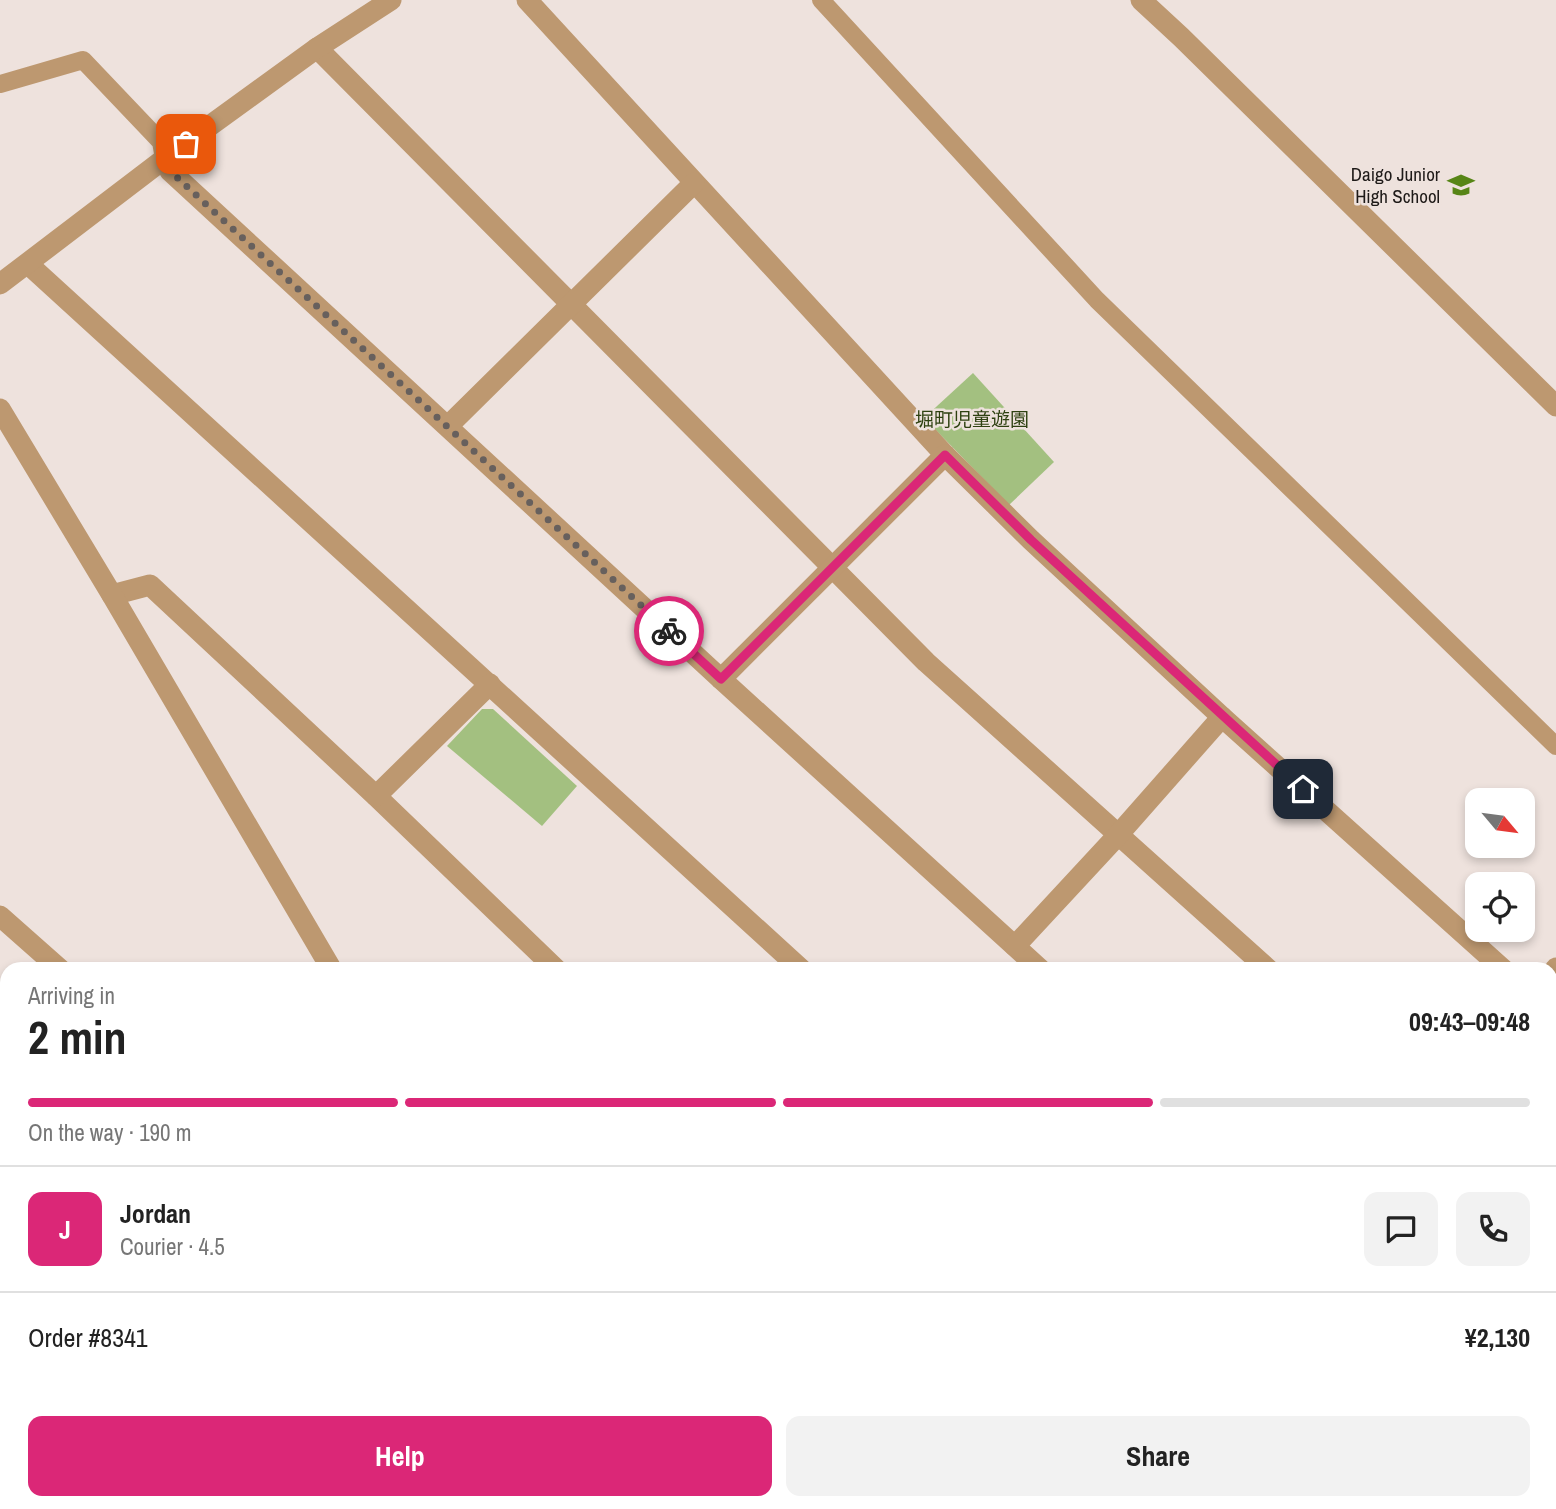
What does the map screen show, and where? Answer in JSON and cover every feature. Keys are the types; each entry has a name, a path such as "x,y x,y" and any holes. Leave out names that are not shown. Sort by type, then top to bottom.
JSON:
{"street":[{"path":"0,284 164,159 317,48 391,0"},
{"path":"527,0 945,455 1031,540 1222,717 1495,962"},
{"path":"1141,0 1556,406"},
{"path":"317,48 926,662 1260,962"},
{"path":"164,159 170,171 1032,962"},
{"path":"448,426 694,183"},
{"path":"28,264 793,962"},
{"path":"0,409 113,595 326,962"},
{"path":"721,679 945,455"},
{"path":"113,595 150,585 376,796 548,962"},
{"path":"376,796 490,684"},
{"path":"1015,946 1222,717"},
{"path":"0,916 46,962"}],"lane":[{"path":"821,0 1097,300 1556,746"},
{"path":"0,84 83,60 161,142 164,159"}],"green space":[{"name":"堀町児童遊園","path":"973,373 1054,462 1009,505 924,418"},
{"path":"482,709 493,709 577,786 542,826 447,746"}],"way so far":[{"path":"186,144 164,159 170,171 669,631"}],"place":[{"name":"Daigo Junior High School","path":"1461,185"}],"route":[{"path":"669,631 721,679 945,455 1031,540 1303,789"}]}
